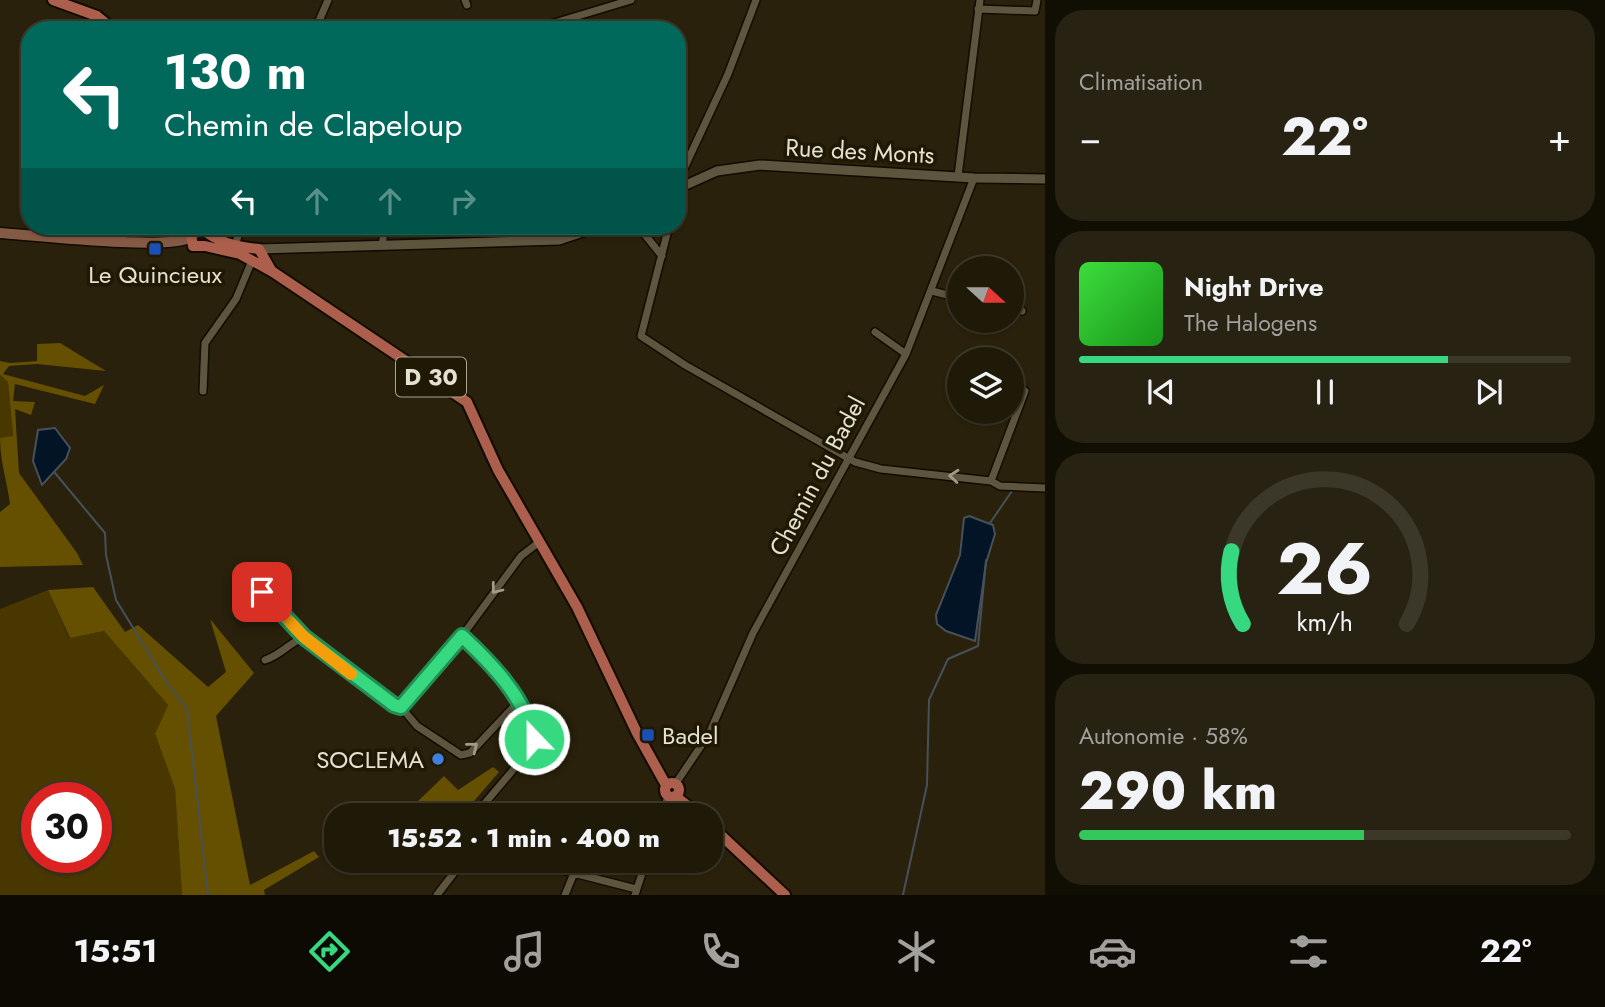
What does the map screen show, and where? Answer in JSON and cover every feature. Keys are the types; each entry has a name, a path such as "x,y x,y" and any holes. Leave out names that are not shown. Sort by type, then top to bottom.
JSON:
{"main road":[{"path":"53,0 75,6 99,21"},
{"path":"0,233 21,234"},
{"path":"31,235 172,244 183,248 197,235"},
{"name":"D 30","path":"197,235 235,246 256,257 272,272 467,402 498,470 577,607 582,624 671,790 686,803"},
{"name":"D 30","path":"197,235 256,257"},
{"path":"723,837 785,895"}],"street":[{"path":"319,21 328,0"},
{"path":"561,21 631,0"},
{"path":"958,176 980,0"},
{"path":"978,9 1035,11 1037,0"},
{"path":"686,164 732,65 753,1"},
{"name":"Rue des Monts","path":"686,185 717,171 760,165 974,178 1045,179"},
{"name":"Chemin du Badel","path":"666,803 671,790 709,734 753,633 905,354 974,178"},
{"path":"235,246 239,235"},
{"path":"382,245 384,235"},
{"path":"203,391 205,343 236,299 256,257 275,248 559,240 574,235"},
{"path":"645,235 662,256"},
{"path":"667,235 641,336 848,460 881,469 990,481 1000,485 1045,488"},
{"path":"932,290 947,294"},
{"path":"875,332 905,354"},
{"path":"990,481 1025,391"},
{"path":"401,707 462,636 521,556 538,543"},
{"path":"262,592 304,637 394,705 401,707 417,726 461,755 470,752 518,702"},
{"path":"462,636 498,671 518,702 534,739 530,750 485,803"},
{"path":"265,660 278,656 293,642 304,637"},
{"path":"437,895 454,873"},
{"path":"565,895 574,873 635,892 642,873"}],"shaded area":[{"path":"60,343 106,371 37,364 9,366 3,374 85,396 104,385 95,404 15,384 13,401 35,402 31,415 15,409 19,473 83,565 0,567 0,512 10,504 0,438 13,436 8,382 0,375 0,361 37,361 37,344"},
{"path":"0,375 8,382 13,437 0,438"},
{"path":"93,587 125,632 138,625 208,687 226,672 210,619 254,673 216,716 250,885 314,851 319,857 264,890 265,895 182,895 175,789 155,734 168,705 104,631 70,638 48,590"},
{"path":"48,590 69,638 104,631 168,705 155,735 175,789 182,895 0,895 0,609"},
{"path":"493,767 499,772 472,803 401,803 417,802 444,776 458,790"}],"water":[{"path":"55,428 70,448 66,459 42,485 33,461 38,430"},
{"path":"969,516 993,525 995,534 986,563 975,641 946,631 937,624 936,615 960,555 964,518"}],"waterway":[{"path":"55,473 105,533 106,555 116,600 167,683 187,709 208,895"},
{"path":"1018,483 1030,484"},
{"path":"990,523 1012,491"},
{"path":"903,895 927,785 929,700 948,659 978,646 986,560"}],"slow traffic":[{"path":"290,622 304,637 351,674"}],"place":[{"name":"Le Quincieux","path":"155,249"},
{"name":"Badel","path":"648,735"},
{"name":"SOCLEMA","path":"438,759"}],"route":[{"path":"262,592 304,637 394,705 401,707 462,636 498,671 518,702 534,739"}]}
